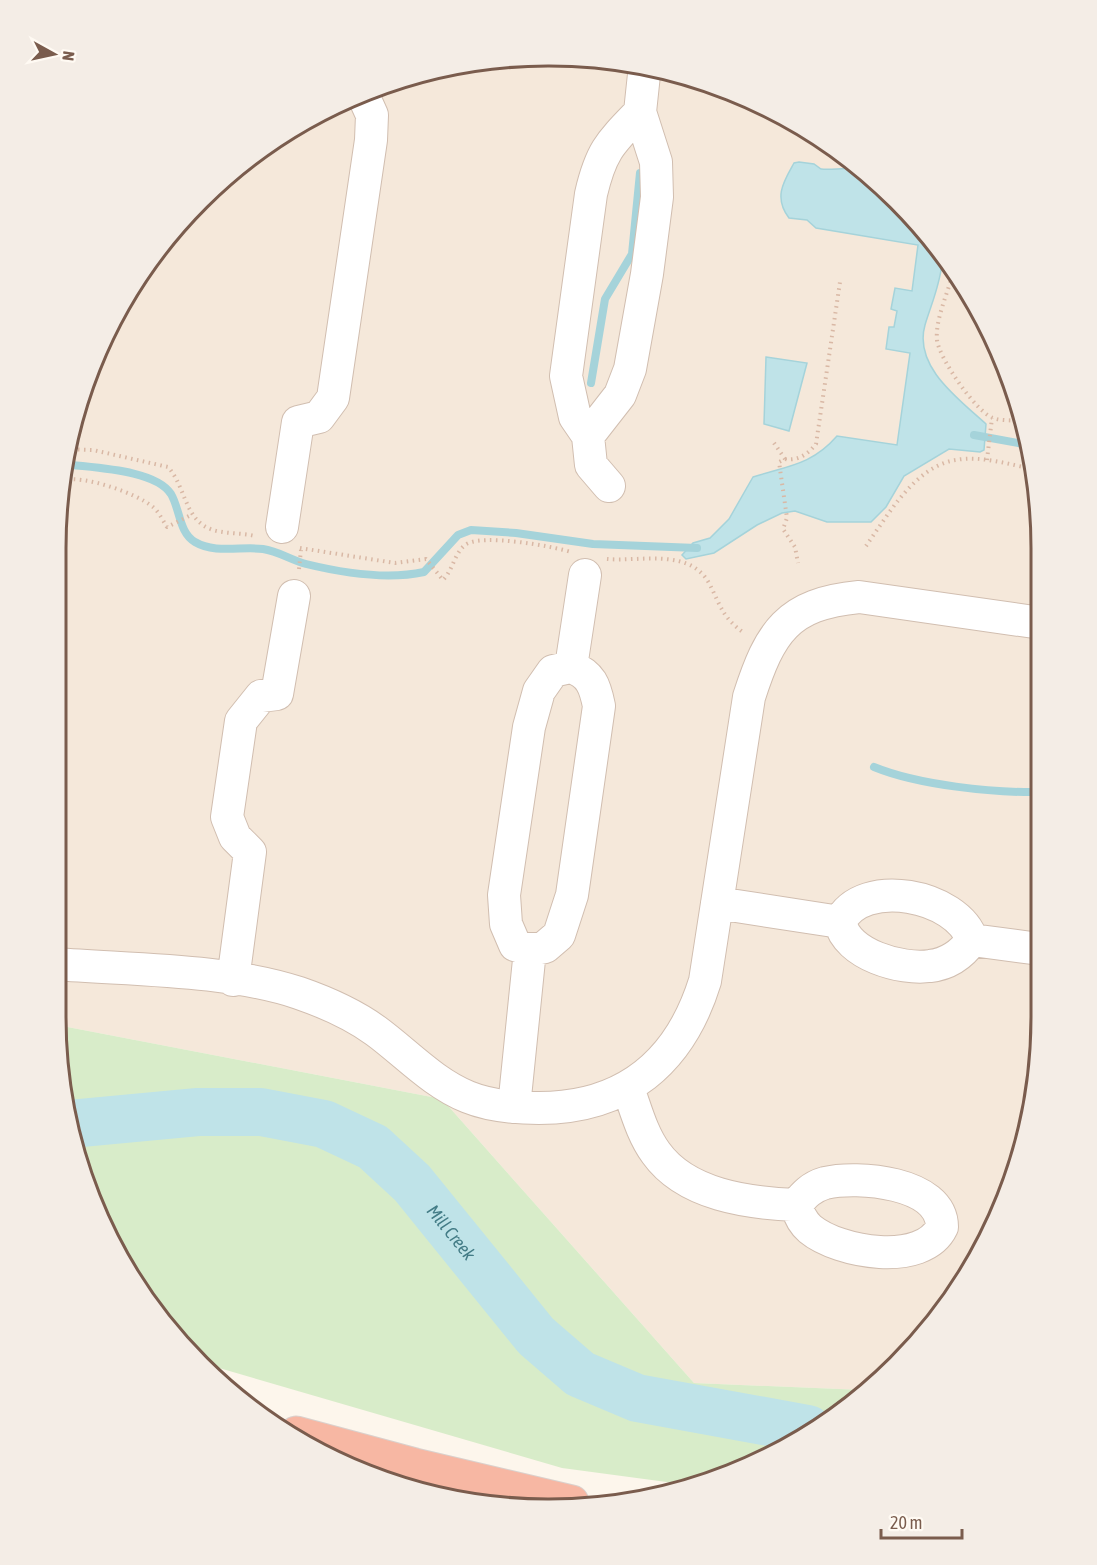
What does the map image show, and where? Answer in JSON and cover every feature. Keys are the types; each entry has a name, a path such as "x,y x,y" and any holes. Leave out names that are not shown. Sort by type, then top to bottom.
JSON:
{"highway":[{"path":"315,1438 415,1466 558,1499"}],"street":[{"path":"588,436 620,395 630,369 647,274 657,197 656,162 640,112 644,75"},
{"path":"284,540 298,423 319,417 333,398 371,140 372,115 366,102"},
{"path":"609,486 591,465 588,436 575,417 566,376 591,194 598,165 607,146 640,112"},
{"path":"571,667 585,575"},
{"path":"233,980 250,852 235,837 227,817 241,721 261,696 277,694 296,585"},
{"path":"66,965 233,980 297,993 373,1029 447,1086 468,1098 514,1107 565,1108 597,1102 628,1088 676,1041 696,1008 705,981 749,697 762,655 779,631 802,610 830,600 859,597 1031,622"},
{"path":"571,667 584,672 595,685 599,706 572,895 559,935 545,947 530,950 515,945 506,924 504,895 530,727 538,691 553,671 571,667"},
{"path":"881,896 910,897 933,902 958,916 968,927 972,940 963,952 951,960 930,966 905,966 882,960 852,944 842,930 840,922 845,912 859,902 881,896"},
{"path":"717,903 840,922"},
{"path":"972,940 1031,948"},
{"path":"514,1107 530,950"},
{"path":"628,1088 642,1126 656,1153 678,1176 720,1194 770,1204 796,1205"}],"path":[{"path":"951,281 937,337 939,350 956,378 992,418 1014,420"},
{"path":"798,563 795,547 783,529 787,518 782,470 779,462 809,452 816,444 840,282"},
{"path":"987,460 992,418"},
{"path":"774,443 787,459"},
{"path":"76,449 93,450 168,467 176,476 190,515 214,531 284,540 395,563 426,559 443,580"},
{"path":"866,546 900,496 915,481 941,465 957,459 987,460 1024,467"},
{"path":"71,480 85,481 139,497 156,509 167,527 190,515"},
{"path":"284,540 296,585"}],"shaded area":[{"path":"548,66 580,67 643,75 704,92 762,116 817,147 867,186 911,230 950,280 981,335 1005,393 1022,454 1030,517 1031,548 1031,1016 1030,1048 1022,1111 1015,1141 994,1201 981,1230 950,1285 890,1358 854,1390 694,1383 442,1099 66,1027 66,548 67,517 75,454 82,424 103,364 116,335 147,280 207,207 280,147 335,116 364,103 424,82 454,75 517,67"}],"green space":[{"path":"66,1027 442,1099 694,1383 854,1390 817,1418 762,1449 673,1483 562,1468 217,1367 186,1335 147,1285 116,1230 103,1201 82,1141 75,1111"}],"water":[{"path":"794,163 814,164 821,169 846,169 890,207 941,269 925,325 923,340 926,355 941,381 986,424 984,450 980,452 949,449 904,476 886,507 871,522 827,522 795,511 782,513 757,525 714,553 686,559 682,555 693,543 710,538 729,519 753,477 808,459 828,446 837,436 897,445 910,353 886,349 889,327 894,327 897,311 891,309 895,288 912,291 918,245 816,228 807,220 789,218 784,210 781,196"},
{"path":"766,357 807,363 789,431 764,424"}],"waterway":[{"path":"591,383 605,299 632,254 640,173"},
{"path":"974,435 1019,443"},
{"path":"73,465 122,471 151,479 163,486 174,500 186,533 203,546 220,549 263,549 306,564 350,573 395,575 424,572 458,535 471,530 516,533 593,544 697,548"},
{"path":"874,767 912,779 956,787 1031,792"},
{"name":"Mill Creek","path":"78,1123 198,1112 261,1112 324,1124 373,1147 412,1183 536,1336 580,1374 637,1398 801,1428"}]}
